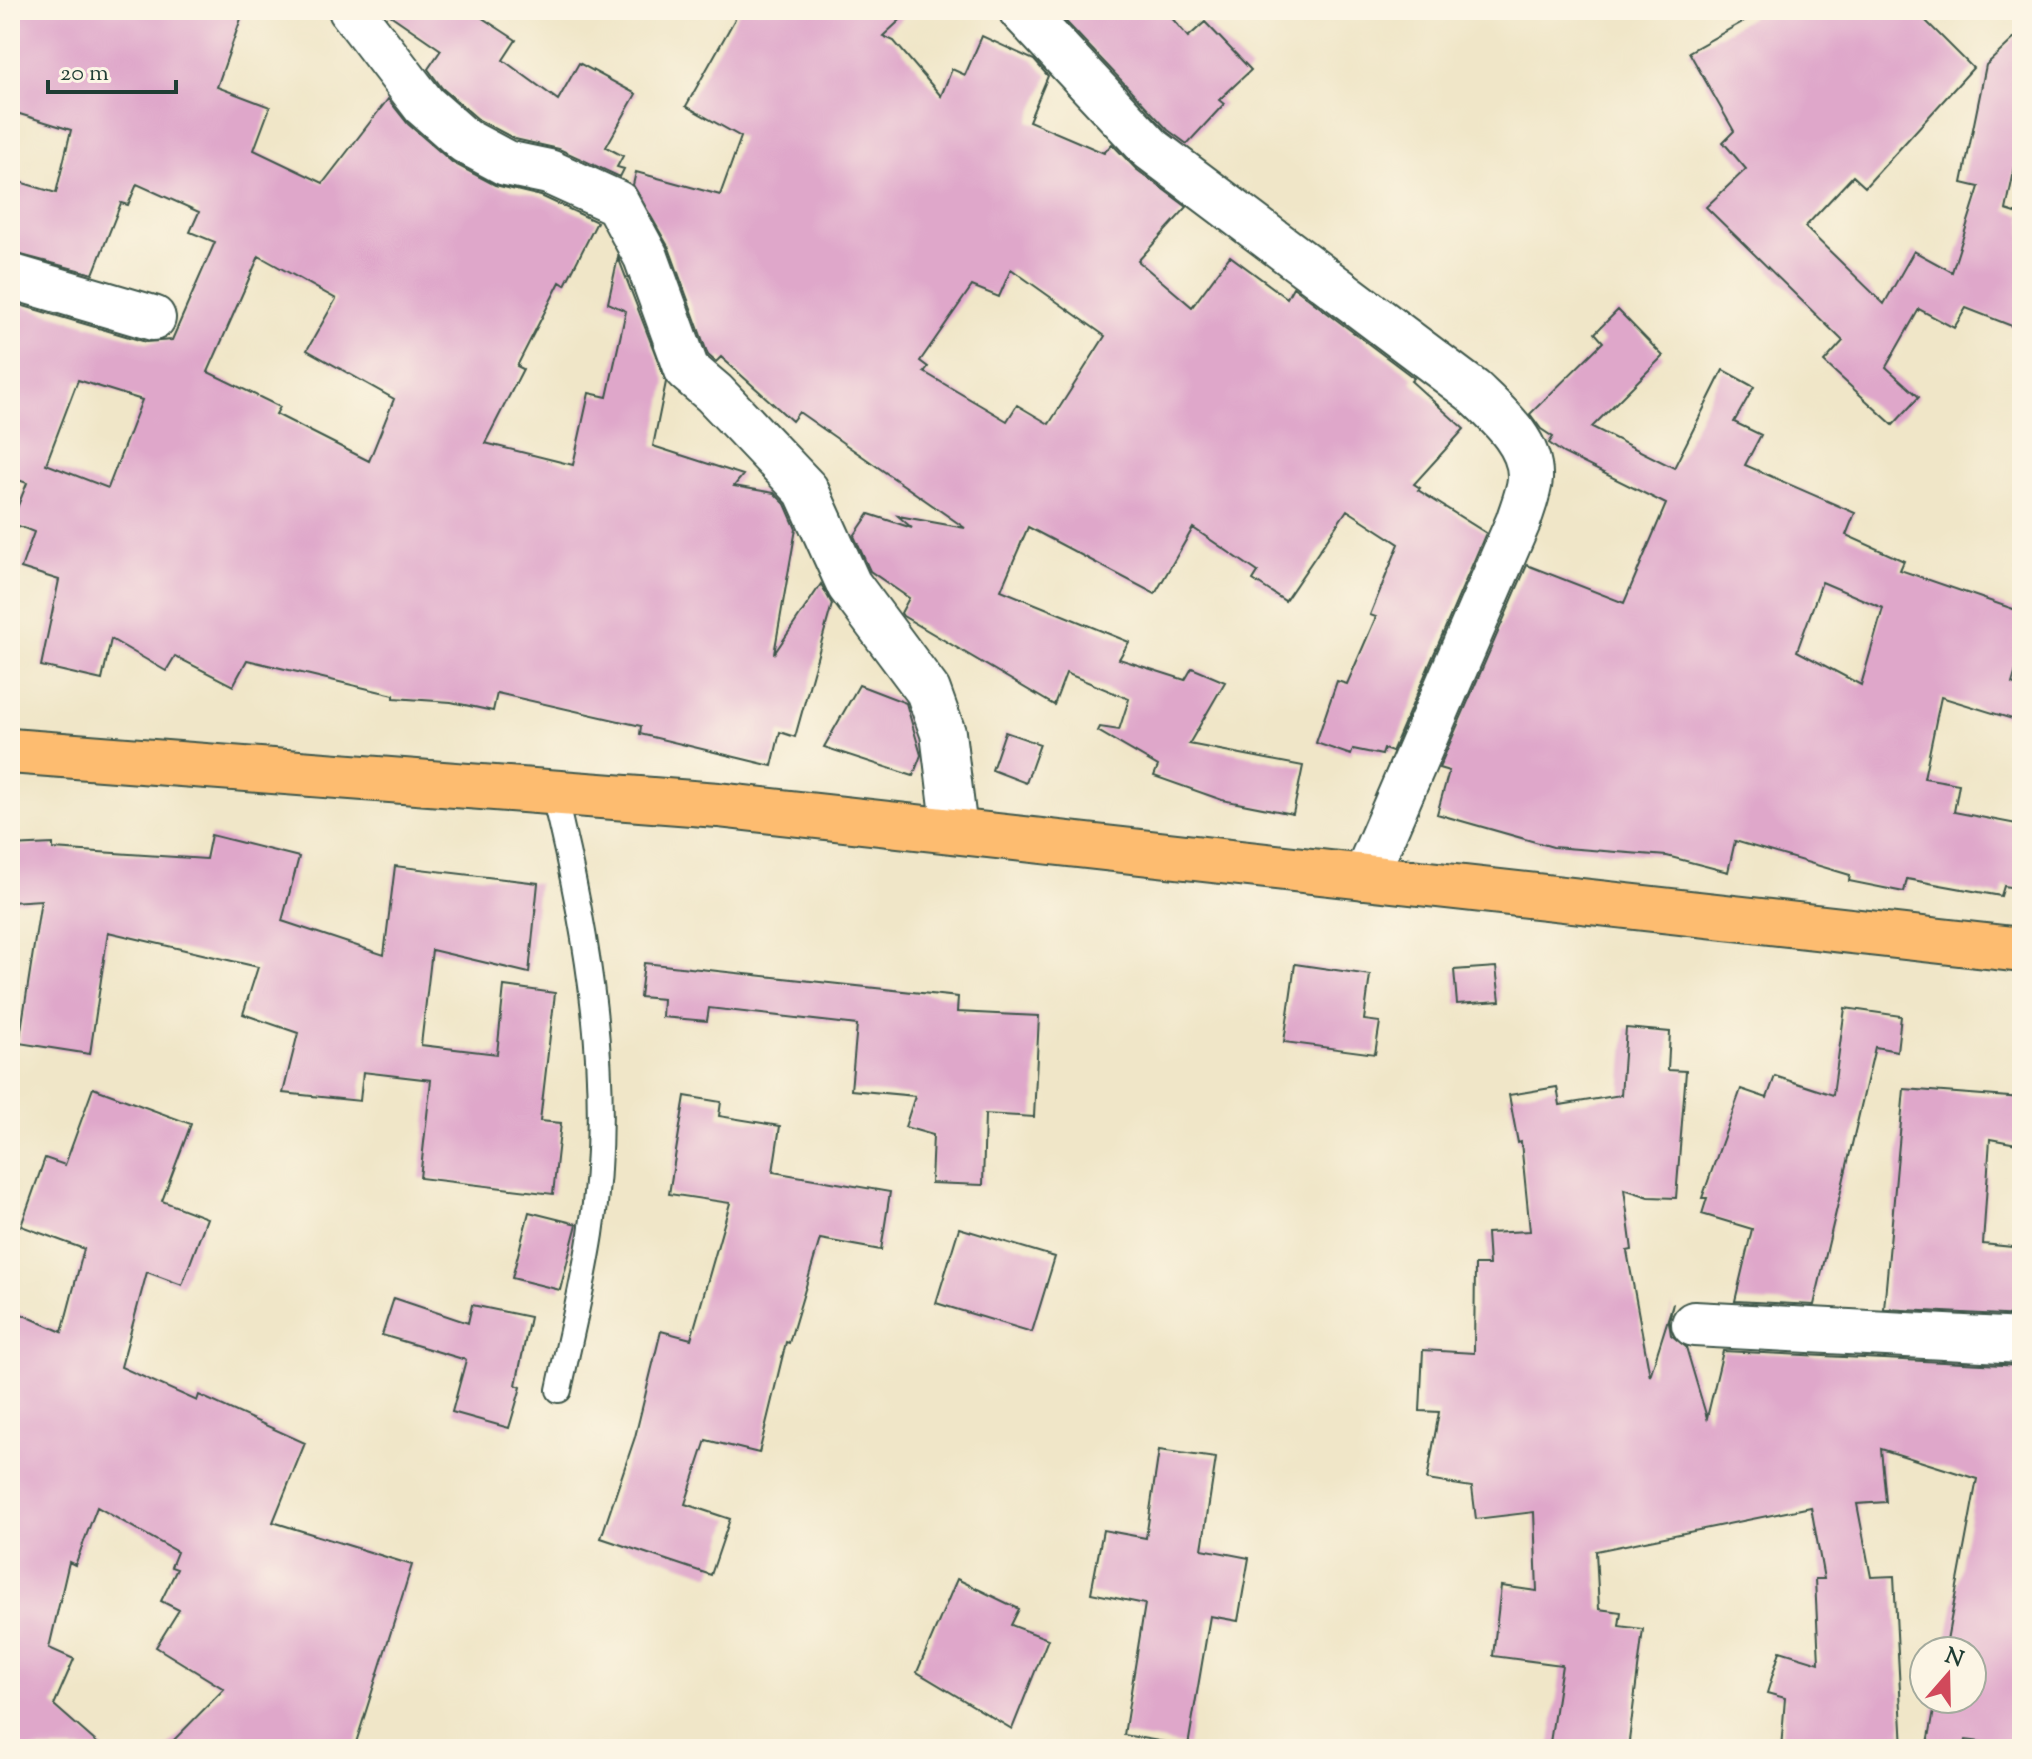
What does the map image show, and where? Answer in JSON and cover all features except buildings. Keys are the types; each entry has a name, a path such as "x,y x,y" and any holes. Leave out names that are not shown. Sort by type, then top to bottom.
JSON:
{"main road":[{"path":"10,751 718,805 2022,950"}],"street":[{"path":"351,10 424,105 465,141 506,163 549,172 617,203 646,257 687,370 714,393 806,490 849,585 928,691 943,733 955,831"},
{"path":"1021,10 1151,149 1473,391 1507,426 1528,459 1530,480 1518,522 1365,877"},
{"path":"10,276 153,318"},
{"path":"1694,1324 2022,1341"}],"lane":[{"path":"553,792 577,892 589,969 600,1116 591,1233 559,1390"}]}
